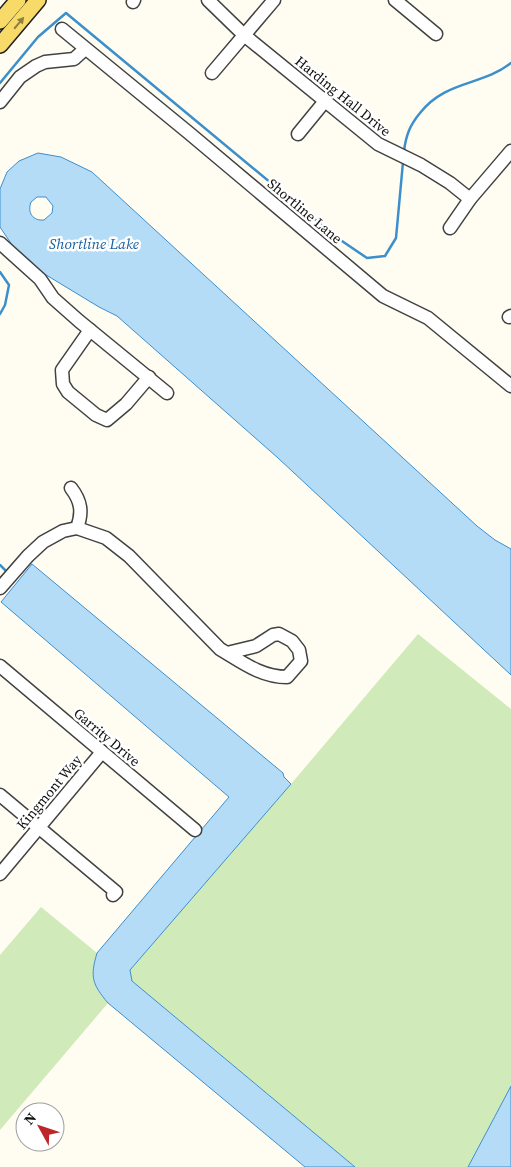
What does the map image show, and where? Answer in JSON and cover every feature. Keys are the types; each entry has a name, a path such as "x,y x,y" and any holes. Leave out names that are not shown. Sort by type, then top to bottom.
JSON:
{"main road":[{"path":"0,21 18,0"},
{"path":"0,45 38,0"}],"street":[{"name":"Harding Hall Drive","path":"208,0 244,35 378,144 433,173 470,199"},
{"path":"212,73 274,0"},
{"path":"395,0 436,34"},
{"name":"Shortline Lane","path":"62,29 384,296 428,318 511,386"},
{"path":"0,102 20,77 36,66 46,62 74,59 86,49"},
{"path":"298,134 325,101"},
{"path":"450,228 470,199 511,151"},
{"path":"0,243 40,279 53,298 167,392"},
{"path":"90,330 62,370 63,384 68,392 96,415 107,420 126,404 149,378"},
{"path":"71,488 78,497 81,506 80,520 77,528"},
{"path":"0,588 43,542 63,531 77,528 106,538 129,556 220,649 251,668 272,677 287,677 301,662 299,650 292,641 279,634 273,635 256,646 227,653"},
{"name":"Garrity Drive","path":"0,666 195,830"},
{"name":"Kingmont Way","path":"0,874 102,752"},
{"path":"0,795 116,892 113,896"}],"green space":[{"path":"418,634 511,709 511,1086 468,1167 355,1167 132,981 130,970"},
{"path":"41,907 97,953 93,974 94,980 108,1003 24,1102 15,1102 15,1112 0,1130 0,955"}],"water":[{"name":"Shortline Lake","path":"38,153 61,157 92,172 477,526 495,540 511,549 511,675 278,458 117,316 33,267 14,248 0,227 0,189 7,172 19,161","holes":["37,197 46,197 53,206 52,213 44,220 34,218 30,213 31,202"]},
{"path":"32,564 283,773 284,777 291,784 130,970 132,981 355,1167 305,1167 108,1003 99,991 93,974 97,953 229,797 1,602"},
{"path":"511,1086 511,1167 468,1167"}],"waterway":[{"path":"0,83 38,37 66,13 336,237 367,258 385,256 396,238 403,162"},
{"path":"404,151 411,126 430,102 441,94 488,76 511,63"},
{"path":"0,272 9,285 5,305 0,314"},
{"path":"0,565 8,573"}]}
